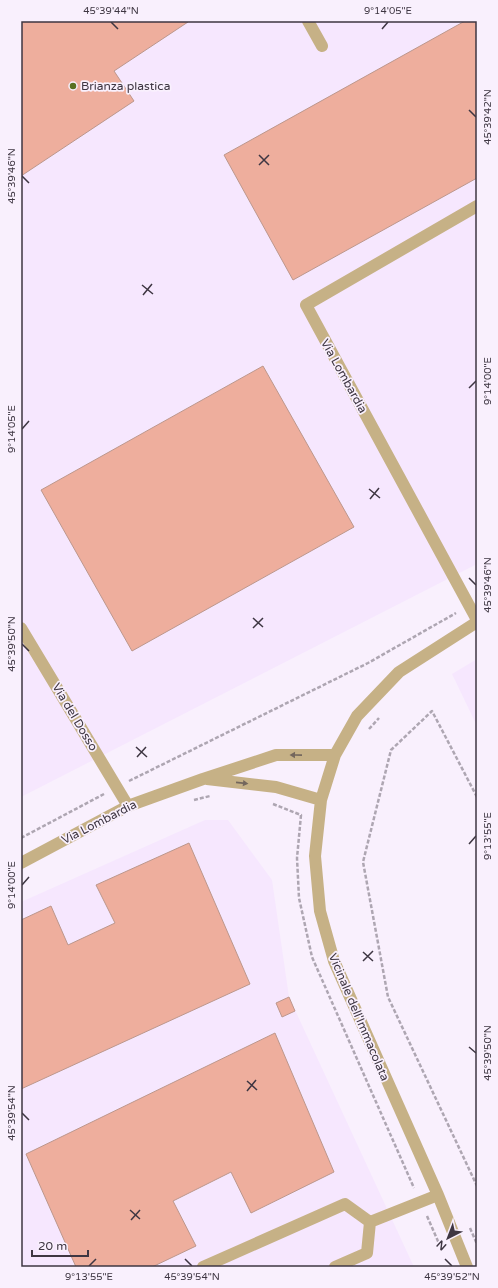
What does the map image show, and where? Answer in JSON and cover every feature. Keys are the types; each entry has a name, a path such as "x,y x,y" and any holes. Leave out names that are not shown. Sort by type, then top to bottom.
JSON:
{"street":[{"path":"308,21 322,46"},
{"name":"Via Lombardia","path":"21,863 128,806 203,779 276,754 335,755 357,716 399,672 477,621 306,305 477,206"},
{"name":"Via del Dosso","path":"21,628 118,787 128,806"},
{"name":"Vicinale dell'Immacolata","path":"335,755 321,800 315,856 320,912 334,961 438,1196 467,1267"},
{"path":"203,779 276,787 321,800"},
{"path":"370,1222 438,1196"},
{"path":"203,1267 344,1204 370,1222"},
{"path":"335,1267 367,1253 370,1222"}],"path":[{"path":"21,838 118,787 368,663 469,606"},
{"path":"477,797 432,712 391,750 363,862 388,997 477,1186"},
{"path":"367,732 382,714"},
{"path":"467,1222 477,1244"}],"shaded area":[{"path":"21,21 477,21 477,564 21,797"},
{"path":"477,659 477,726 452,674"},
{"path":"205,820 228,820 272,880 289,997 414,1267 23,1267 21,1260 21,902"}],"building":[{"name":"Brianza plastica","path":"21,21 188,22 114,71 134,101 21,176"},
{"path":"465,21 477,21 477,178 293,280 224,155"},
{"path":"263,366 354,527 132,651 41,490"},
{"path":"189,843 250,984 21,1089 21,920 51,906 68,945 115,923 96,885"},
{"path":"289,997 295,1011 282,1017 276,1003"},
{"path":"275,1033 334,1172 251,1213 231,1172 173,1201 196,1246 152,1267 76,1267 26,1154"}],"place":[{"name":"Brianza plastica","path":"73,86"}]}
